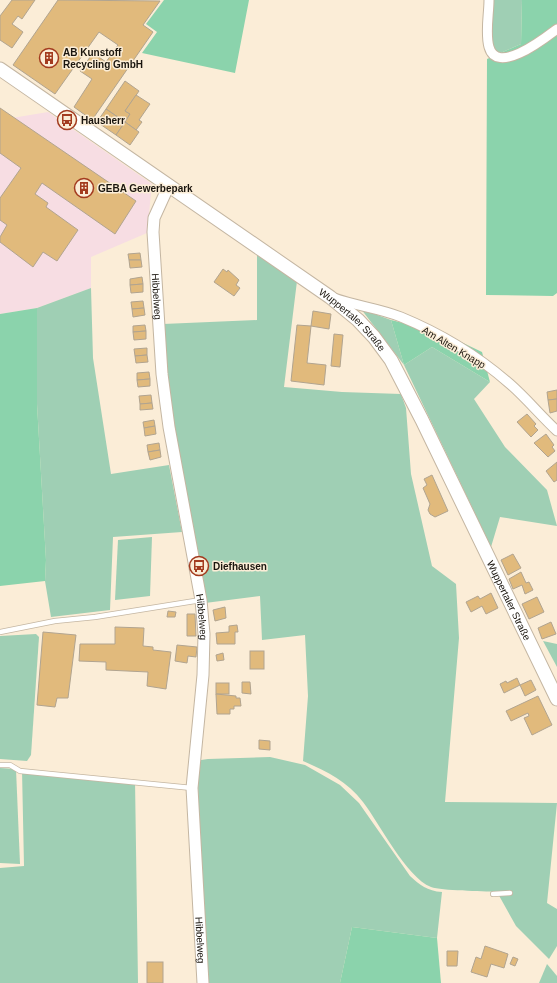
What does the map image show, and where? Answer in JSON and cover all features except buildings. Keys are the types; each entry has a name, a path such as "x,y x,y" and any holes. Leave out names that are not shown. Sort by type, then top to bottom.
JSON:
{"main road":[{"name":"Wuppertaler Straße","path":"0,69 330,297 358,320 374,337 391,360 422,420 557,699"}],"street":[{"path":"489,0 488,43 491,52 500,58 508,57 529,49 557,29"},
{"name":"Hibbelweg","path":"168,185 153,223 162,374 169,427 201,600 204,661 192,788 203,983"},
{"name":"Am Alten Knapp","path":"330,297 361,304 401,317 443,338 482,361 510,384 557,431"}],"lane":[{"path":"0,632 55,621 95,617 201,600"},
{"path":"0,765 10,766 20,771 192,788"},
{"path":"493,894 510,893"}],"shaded area":[{"path":"48,112 152,184 147,233 91,257 91,288 37,308 0,314 0,120"}],"green space":[{"path":"164,0 249,0 235,73 142,53 157,32 146,24"},
{"path":"490,0 522,0 521,44 496,55 488,45"},
{"path":"522,0 557,0 557,293 553,296 486,295 487,59 521,44"},
{"path":"257,254 297,281 284,387 342,392 401,394 406,408 411,474 432,566 456,584 459,638 445,802 557,803 547,903 557,909 557,946 549,959 516,926 497,892 436,888 431,887 422,881 412,873 403,862 357,795 336,777 303,761 308,696 305,635 262,640 260,596 205,603 175,429 163,324 257,320"},
{"path":"91,288 93,358 111,474 169,465 182,532 113,537 110,610 51,617 45,581 46,560 37,404 37,308"},
{"path":"37,308 37,404 46,560 45,581 0,586 0,314"},
{"path":"361,309 391,320 404,365"},
{"path":"391,320 440,332 482,352 490,382 432,347 404,365"},
{"path":"432,347 490,382 474,399 505,447 547,490 557,526 500,517 491,547 404,365"},
{"path":"152,537 150,596 115,600 118,540"},
{"path":"36,634 39,637 31,755 27,761 0,759 0,636"},
{"path":"543,641 557,644 557,667"},
{"path":"270,757 305,765 340,785 359,803 410,876 424,887 442,892 437,938 352,927 340,983 207,983 199,817 198,762 208,759"},
{"path":"0,768 16,769 20,864 0,863"},
{"path":"22,770 135,780 138,983 0,983 0,868 24,866"},
{"path":"352,927 437,938 441,983 340,983"},
{"path":"547,964 557,976 557,983 539,983"}],"place":[{"name":"AB Kunstoff Recycling GmbH","path":"49,58"},
{"name":"Hausherr","path":"67,120"},
{"name":"GEBA Gewerbepark","path":"84,188"},
{"name":"Diefhausen","path":"199,566"}]}
